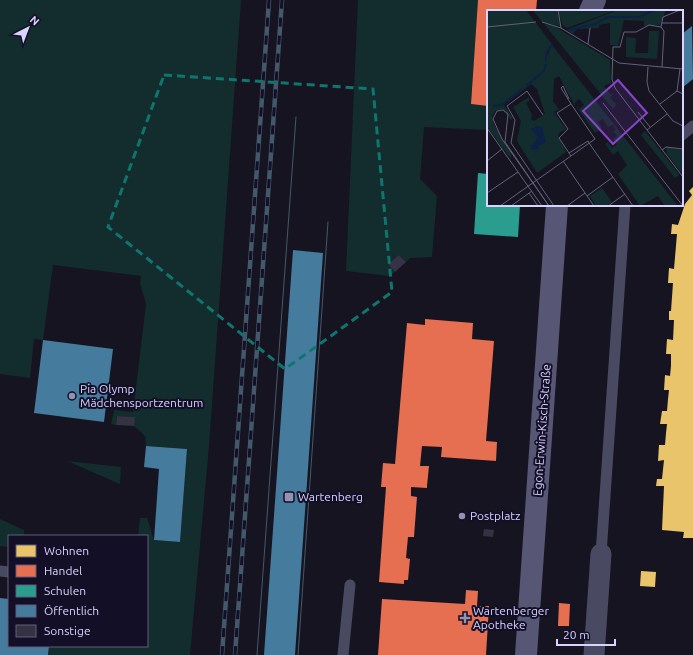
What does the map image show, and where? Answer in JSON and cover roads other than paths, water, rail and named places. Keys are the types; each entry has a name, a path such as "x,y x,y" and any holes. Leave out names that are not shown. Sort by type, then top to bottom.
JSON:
{"street":[{"path":"590,10 595,0"},
{"name":"Egon-Erwin-Kisch-Straße","path":"526,655 557,206"},
{"path":"594,655 602,554"}],"lane":[{"path":"683,134 693,126"},
{"path":"602,554 625,206"},
{"path":"343,655 350,586"}],"tram line":[{"path":"257,655 296,117"},
{"path":"298,655 328,222"}],"railway":[{"path":"222,655 269,0"},
{"path":"235,655 282,0"}],"place":[{"name":"Pia Olymp Mädchensportzentrum","path":"72,396"},
{"name":"Wartenberg","path":"289,497"},
{"name":"Postplatz","path":"462,516"},
{"name":"Wartenberger Apotheke","path":"465,618"}]}
